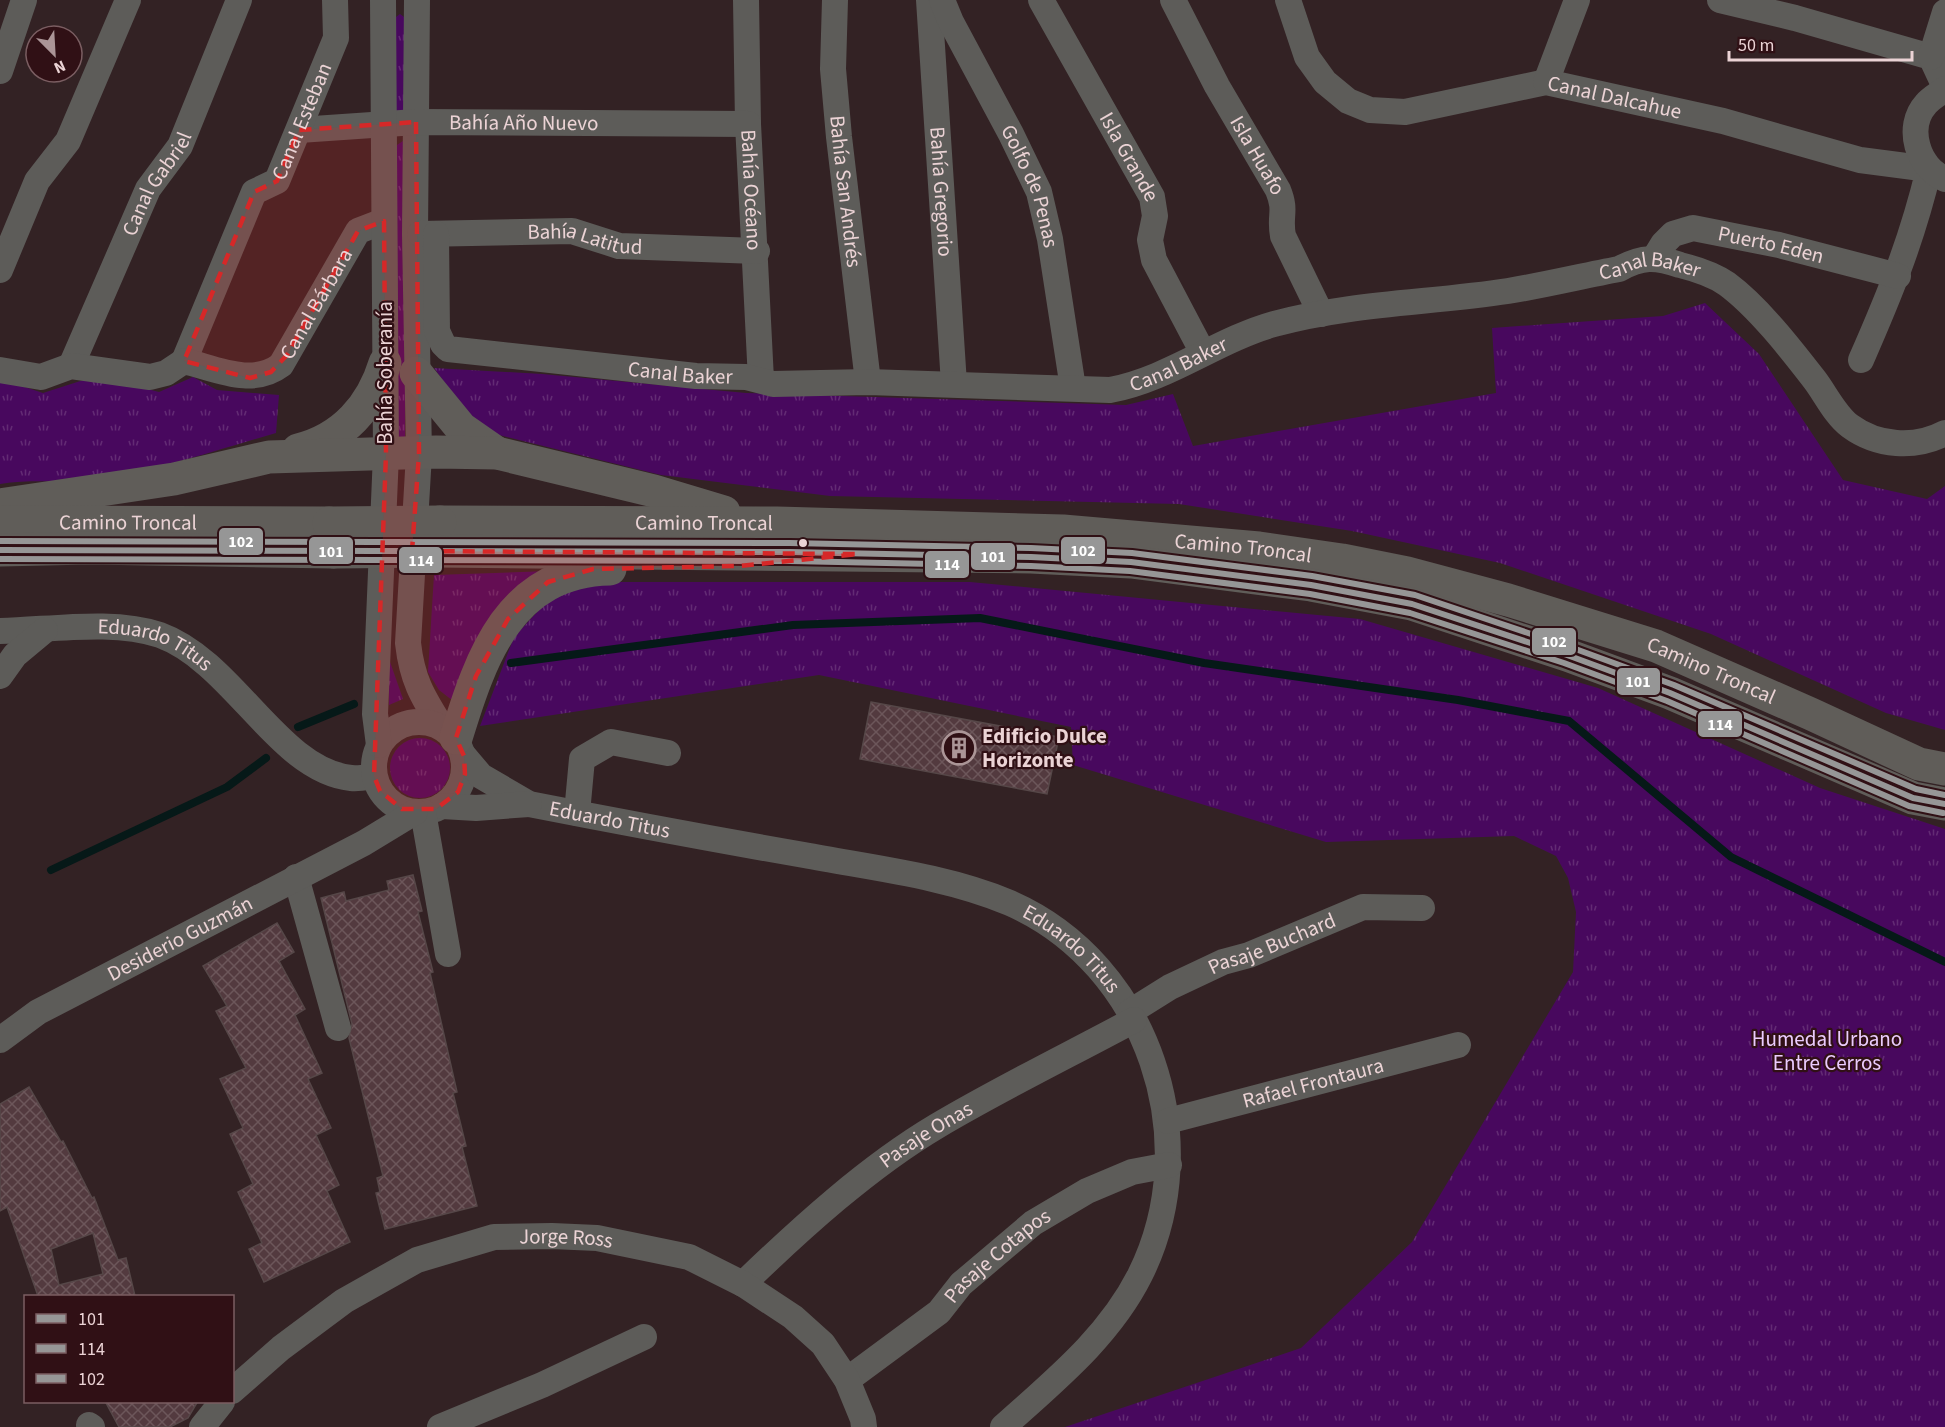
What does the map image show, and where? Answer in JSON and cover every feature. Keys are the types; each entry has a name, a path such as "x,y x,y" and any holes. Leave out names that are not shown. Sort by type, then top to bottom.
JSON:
{"main road":[{"path":"0,505 153,483 308,448 339,432 364,407 380,378 385,363"},
{"path":"416,373 461,428 497,453"},
{"path":"269,458 497,453 654,491 719,511 777,523"},
{"name":"Camino Troncal","path":"0,522 332,538"},
{"name":"Camino Troncal","path":"0,550 777,523 1063,531 1258,548 1407,573 1508,600 1656,646 1811,714 1919,765 1945,769"},
{"name":"Camino Troncal","path":"439,536 858,554 1031,557 1131,562 1311,585 1413,604 1484,626 1670,693 1913,798 1945,804"},
{"path":"454,740 476,676 508,618 519,604 548,582 564,575 594,569 739,566 858,554"}],"street":[{"path":"0,70 24,0"},
{"path":"0,270 38,181 68,141 128,0"},
{"name":"Canal Gabriel","path":"71,366 148,189 180,146 239,0"},
{"name":"Canal Esteban","path":"184,361 254,192 277,182 299,130 336,38 335,0"},
{"name":"Bahía Soberanía","path":"379,745 375,714 386,454 383,0"},
{"name":"Bahía Soberanía","path":"417,0 416,122 425,234 416,373 419,454 408,643 411,669 417,689 454,740"},
{"name":"Bahía Océano","path":"746,0 748,123 757,251 761,380"},
{"name":"Bahía San Andrés","path":"835,0 833,69 868,382"},
{"name":"Bahía Gregorio","path":"929,0 954,384"},
{"name":"Golfo de Penas","path":"942,0 951,22 1039,192 1050,239 1073,388"},
{"name":"Isla Grande","path":"1041,0 1152,197 1155,216 1150,240 1154,260 1203,353"},
{"name":"Isla Huafo","path":"1173,0 1217,86 1278,190 1285,206 1280,223 1282,236 1321,314"},
{"name":"Canal Dalcahue","path":"1288,0 1307,57 1325,82 1348,101 1370,110 1406,112 1433,108 1546,82 1722,121 1860,160 1937,174"},
{"path":"1546,82 1577,0"},
{"path":"1720,0 1795,18 1931,57"},
{"path":"1861,360 1898,276 1917,221 1937,174 1920,155 1915,139 1920,114 1926,104 1945,88 1931,57 1945,12"},
{"name":"Bahía Año Nuevo","path":"299,130 416,122 748,123"},
{"name":"Canal Bárbara","path":"184,361 249,378 271,372 287,355 358,231 384,221"},
{"name":"Puerto Eden","path":"1655,257 1673,234 1693,228 1779,245 1898,276"},
{"name":"Bahía Latitud","path":"425,234 572,231 619,246 757,251"},
{"name":"Canal Baker","path":"425,234 437,331 442,344 448,349 696,376 761,380 773,384 868,382 1110,390 1138,385 1203,353 1273,324 1372,306 1508,291 1619,269 1633,261 1655,257 1696,270 1726,284 1791,350 1849,426 1872,438 1898,445 1935,438 1945,433"},
{"path":"0,370 41,377 71,366 150,377 166,373 184,361"},
{"name":"Eduardo Titus","path":"0,631 124,627 160,636 179,644 212,666 271,731 308,761 333,774 353,779 374,776"},
{"path":"0,676 15,655 45,630"},
{"path":"392,803 380,791 374,776 374,760 379,745 390,731 406,723 424,721 454,740 465,774 458,792 427,810 448,954"},
{"name":"Eduardo Titus","path":"454,740 481,776 494,786 529,804"},
{"path":"577,813 582,759 611,742 668,753"},
{"name":"Eduardo Titus","path":"392,803 427,810 529,804 909,874 1012,904 1046,924 1089,956 1116,988 1132,1016 1161,1086 1168,1121 1169,1165 1161,1221 1140,1276 1099,1337 1062,1375 1004,1427"},
{"name":"Desiderio Guzmán","path":"364,843 392,803"},
{"name":"Desiderio Guzmán","path":"0,1040 38,1012 427,810"},
{"path":"296,877 338,1028"},
{"name":"Pasaje Buchard","path":"1132,1016 1170,987 1223,962 1248,955 1363,907 1422,908"},
{"name":"Pasaje Onas","path":"743,1284 789,1240 855,1185 936,1127 1132,1016"},
{"name":"Rafael Frontaura","path":"1168,1121 1458,1045"},
{"name":"Pasaje Cotapos","path":"847,1380 939,1312 961,1284 1033,1223 1087,1191 1132,1172 1169,1165"},
{"name":"Jorge Ross","path":"234,1388 281,1348 344,1301 383,1277 417,1260 494,1237 597,1238 689,1257 743,1284 793,1317 823,1344 847,1380 864,1427"},
{"path":"440,1427 542,1385 644,1337"},
{"path":"202,1427 220,1403"}],"highlighted area":[{"path":"416,122 419,454 412,551 858,554 739,566 593,569 548,582 508,619 476,676 456,738 464,756 465,774 458,792 436,809 402,809 380,791 374,776 386,454 384,221 358,231 287,355 271,372 250,378 184,361 254,192 277,181 299,130"}],"green space":[{"path":"400,14 404,17 404,111 395,111 396,17"},
{"path":"403,141 407,145 405,439 397,439 397,145"},
{"path":"1705,303 1759,354 1843,480 1927,499 1945,486 1945,730 1886,713 1711,634 1500,563 1352,531 1179,504 830,496 661,475 479,430 434,368 542,374 746,393 1126,405 1173,394 1193,446 1496,393 1492,328 1663,316"},
{"path":"96,376 159,392 193,377 217,390 279,395 276,433 132,473 83,480 0,484 0,379 43,393"},
{"path":"550,571 457,704 439,690 428,672 434,575"},
{"name":"Humedal Urbano Entre Cerros","path":"589,582 970,582 1360,619 1598,688 1820,788 1945,829 1945,1427 1065,1427 1301,1348 1412,1242 1573,972 1576,912 1568,878 1556,856 1514,836 1326,842 1073,765 1071,727 819,675 480,726 514,637 549,599"},
{"path":"389,659 403,699 389,705"},
{"path":"420,738 437,743 445,751 450,768 445,785 437,793 420,798 403,793 395,785 390,768 395,751 403,743"}],"building":[{"name":"Edificio Dulce Horizonte","path":"871,702 1059,737 1047,794 860,759"},
{"path":"413,875 422,911 418,912 433,972 430,973 457,1092 453,1093 466,1146 462,1147 477,1206 385,1229 376,1193 380,1192 377,1178 383,1176 349,1038 352,1024 321,898 344,892 346,901 389,890 387,881"},
{"path":"277,923 294,952 279,961 305,1009 295,1015 322,1073 308,1079 331,1128 316,1135 339,1185 327,1191 350,1242 264,1282 249,1249 262,1243 238,1192 253,1184 230,1134 243,1128 220,1079 246,1068 216,1011 227,1006 203,966"},
{"path":"29,1087 61,1142 63,1141 92,1198 94,1197 118,1260 126,1258 135,1295 38,1295 7,1207 0,1211 0,1104","holes":["93,1233 103,1274 59,1285 51,1249"]},
{"path":"106,1403 197,1403 188,1418 170,1427 119,1427"}],"waterway":[{"path":"511,663 793,625 980,618 1204,663 1458,700 1569,721 1731,857 1945,962"},
{"path":"298,727 354,704"},
{"path":"51,870 227,787 266,758"}],"transit line":[{"name":"102","path":"0,541 790,543 1031,548 1132,553 1312,576 1415,595 1570,647 1674,685 1916,789 1945,795"},
{"name":"101","path":"0,550 790,552 1031,557 1131,562 1311,585 1412,604 1567,655 1670,693 1913,798 1945,804"},
{"name":"114","path":"0,559 790,561 1031,566 1130,571 1310,594 1410,613 1564,663 1667,701 1909,806 1943,813"}],"place":[{"name":"Edificio Dulce Horizonte","path":"959,748"}]}
